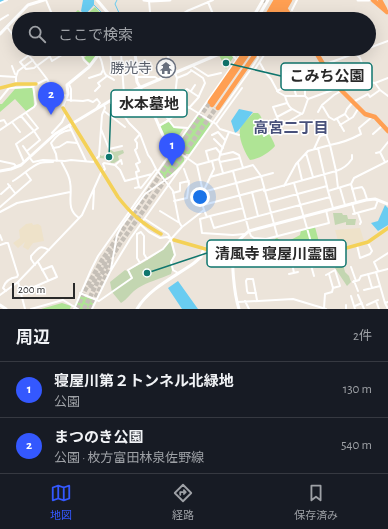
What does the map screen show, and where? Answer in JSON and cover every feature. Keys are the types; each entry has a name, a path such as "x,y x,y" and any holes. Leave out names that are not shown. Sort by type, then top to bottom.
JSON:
{"highway":[{"path":"269,12 276,0"},
{"path":"280,0 288,12"},
{"path":"274,12 280,0"},
{"path":"278,12 285,0"},
{"path":"283,12 290,0"},
{"path":"373,0 387,13"},
{"path":"377,0 387,13"},
{"path":"380,0 387,13"},
{"path":"214,106 241,56"},
{"path":"214,106 246,56"},
{"path":"214,106 253,56"},
{"path":"318,56 340,89 366,115 373,116 388,131"}],"main road":[{"path":"0,88 16,84 35,85"},
{"path":"63,108 71,124 96,160 118,197 130,212 148,227 162,234"},
{"path":"172,239 276,265 292,263 368,242 388,228"}],"street":[{"path":"0,3 7,0"},
{"path":"23,12 28,6 45,0 51,12"},
{"path":"97,0 107,12"},
{"path":"144,0 170,0"},
{"path":"185,12 213,0"},
{"path":"259,12 268,0"},
{"path":"292,10 297,0"},
{"path":"358,0 369,0"},
{"path":"149,1 150,12"},
{"path":"258,12 264,1"},
{"path":"208,2 212,12"},
{"path":"0,20 8,15"},
{"path":"0,34 12,23"},
{"path":"7,27 12,34"},
{"path":"376,46 388,41"},
{"path":"28,56 20,62 26,69 34,68 49,57 52,61 60,56"},
{"path":"30,56 47,79 52,89 71,101 88,100 93,102 97,99 100,103 96,109"},
{"path":"82,56 90,66"},
{"path":"63,108 66,98 66,88 90,66 97,56"},
{"path":"100,56 101,57 103,70 107,76 114,80"},
{"path":"110,56 112,65 122,66"},
{"path":"121,56 124,94"},
{"path":"136,56 137,62 136,77 164,138 174,149 197,165 203,192"},
{"path":"168,56 177,78 175,96"},
{"path":"0,171 17,167 24,163 48,140 71,124 113,99 216,56"},
{"path":"74,308 98,256 239,56"},
{"path":"92,309 110,272 130,239 251,69 258,56"},
{"path":"251,69 255,70 264,56"},
{"path":"323,65 350,56"},
{"path":"358,56 369,82 374,83 388,96"},
{"path":"15,77 18,71 33,60"},
{"path":"260,63 277,91 285,96 305,96 308,99"},
{"path":"12,66 15,72 16,82"},
{"path":"177,78 187,74 193,66"},
{"path":"193,66 208,76 222,73"},
{"path":"88,78 101,74 103,70"},
{"path":"127,71 136,70"},
{"path":"189,108 199,97 205,82 201,76 191,70"},
{"path":"0,76 15,77"},
{"path":"95,90 100,86 98,83 107,76"},
{"path":"308,99 340,89 367,76"},
{"path":"136,77 155,77 158,79"},
{"path":"374,83 388,78"},
{"path":"0,99 9,88 35,85 47,79"},
{"path":"286,80 290,86 294,88 296,96"},
{"path":"69,84 71,89 71,101"},
{"path":"0,130 35,106 35,85"},
{"path":"190,91 195,85"},
{"path":"277,91 290,86"},
{"path":"216,124 242,88"},
{"path":"178,99 182,97 187,89 199,97"},
{"path":"305,96 305,90 308,89"},
{"path":"318,112 322,105 340,89"},
{"path":"322,106 329,117 334,120 345,114 353,102 368,94 370,97 380,90"},
{"path":"122,112 135,107 129,92"},
{"path":"175,96 158,102 164,114 174,127 188,128"},
{"path":"175,96 189,108 216,124 220,130 239,135"},
{"path":"285,96 287,103 292,109 302,114"},
{"path":"113,99 129,123 140,134 148,155 173,193 179,222 182,227"},
{"path":"264,136 302,114 305,110 308,99"},
{"path":"279,122 273,107 287,103"},
{"path":"23,146 33,162 43,160 70,160 93,162 99,156 101,128 105,108 104,105"},
{"path":"159,126 169,121 185,105"},
{"path":"340,125 352,116 359,108"},
{"path":"277,117 292,109"},
{"path":"104,111 125,127"},
{"path":"52,133 62,122 66,112"},
{"path":"24,163 16,144 38,128 26,113"},
{"path":"345,114 349,118"},
{"path":"21,116 40,140 27,151"},
{"path":"284,186 306,153 314,149 344,143 361,134 359,129 360,127 373,116"},
{"path":"337,119 344,131"},
{"path":"0,121 4,120 7,125"},
{"path":"12,122 20,132"},
{"path":"71,124 71,130 86,161"},
{"path":"373,134 382,126"},
{"path":"101,128 109,149 122,146"},
{"path":"57,161 51,143 56,136 66,130 71,130"},
{"path":"212,135 218,132 225,140"},
{"path":"223,173 219,159 228,132"},
{"path":"140,134 135,140 137,148 135,150 140,162 136,164 139,171 136,172 140,187"},
{"path":"314,149 320,136 326,134 330,145 339,188 345,205"},
{"path":"214,139 223,148"},
{"path":"53,148 59,147 67,142 77,143"},
{"path":"376,153 380,152 388,142"},
{"path":"207,217 200,196 214,169 206,151 216,148 220,154"},
{"path":"318,148 333,208"},
{"path":"220,154 233,152 239,155 243,168"},
{"path":"356,202 351,184 354,178 386,162 380,152"},
{"path":"306,153 313,177"},
{"path":"203,206 252,192 284,186 336,171 343,168 351,160 352,155"},
{"path":"220,162 240,158"},
{"path":"197,165 219,159"},
{"path":"115,165 121,160 122,164"},
{"path":"0,161 14,164 17,167"},
{"path":"13,181 26,174 40,163 57,161"},
{"path":"61,161 70,182 71,208 73,214 79,218"},
{"path":"298,163 302,180"},
{"path":"0,295 18,282 82,215 105,169 103,164 115,165 120,170 125,181 152,174"},
{"path":"210,177 252,165 261,176 277,236"},
{"path":"110,272 113,263 117,235 130,212 145,194 171,176 182,166"},
{"path":"135,188 141,188 156,169"},
{"path":"174,202 187,198 189,181 184,169"},
{"path":"233,170 248,232 251,236 263,240 328,223 326,210"},
{"path":"203,192 273,173"},
{"path":"0,207 31,180 26,174"},
{"path":"173,193 180,191 180,183 189,181"},
{"path":"294,182 315,257"},
{"path":"8,184 15,193"},
{"path":"328,191 351,184"},
{"path":"2,194 10,186"},
{"path":"268,202 327,186"},
{"path":"352,189 362,187 367,200"},
{"path":"93,209 94,189"},
{"path":"0,212 17,203 70,192"},
{"path":"252,192 258,216"},
{"path":"214,228 330,197"},
{"path":"243,208 200,219 202,233 233,235 367,200 378,200 388,204"},
{"path":"352,203 354,214 375,208 378,200"},
{"path":"80,293 99,301 132,278 128,270 163,249 182,227 204,210"},
{"path":"160,211 179,222"},
{"path":"358,213 361,222 360,224"},
{"path":"210,216 215,234"},
{"path":"145,219 168,234 172,239 175,255 171,261 173,270 179,274"},
{"path":"141,225 149,232 160,238 167,237 172,239"},
{"path":"140,263 137,258 137,234 141,232 144,236 144,254 147,259"},
{"path":"239,309 233,277 234,254 237,243 248,232"},
{"path":"0,235 2,240"},
{"path":"357,245 360,258 370,254 372,251 368,242"},
{"path":"0,245 6,243 8,244 18,274 17,277 10,278 4,284 2,289 6,291"},
{"path":"35,265 31,259 31,256 40,247 49,250"},
{"path":"137,309 141,301 150,293 179,274 201,257 204,248"},
{"path":"329,252 333,265"},
{"path":"388,253 374,262 388,309"},
{"path":"312,267 341,256"},
{"path":"309,258 314,276"},
{"path":"38,262 48,281"},
{"path":"292,263 294,273"},
{"path":"20,293 57,277 52,266 42,270"},
{"path":"351,267 358,291"},
{"path":"238,302 293,299 325,309 325,294 332,292 334,288 340,286 335,270 327,274 334,288"},
{"path":"354,281 359,280 361,276 388,270"},
{"path":"289,274 298,272"},
{"path":"368,274 372,288"},
{"path":"256,293 247,291 247,280 253,279 256,293 257,300"},
{"path":"18,282 25,309"},
{"path":"364,290 380,286"},
{"path":"351,296 355,307 362,303"},
{"path":"358,296 364,309"},
{"path":"31,309 63,300 74,308 78,309"},
{"path":"245,301 249,309"},
{"path":"367,305 377,301 379,309"},
{"path":"0,305 6,309"}],"shaded area":[{"path":"32,223 33,225 38,224 41,226 44,241 33,243 28,250 23,247 25,242 18,248 13,243 20,238 19,230 26,224"},
{"path":"360,228 364,241 340,248 335,230"}],"green space":[{"path":"95,7 100,12 89,12"},
{"path":"86,56 95,56 90,63 84,58"},
{"path":"220,56 234,56 226,69"},
{"path":"32,87 34,106 26,111 15,99 0,112 0,104 2,104 15,89"},
{"path":"253,113 258,113 260,115 275,146 264,155 250,160 242,145 240,129"},
{"path":"197,116 200,116 211,125 190,154 186,154 179,149 177,145"},
{"path":"169,122 174,128 183,129 173,145 165,136 160,126"},
{"path":"110,150 114,152 123,150 124,153 118,156 119,160 114,163 111,163 108,159 100,158 100,155 102,156 107,154"},
{"path":"176,152 184,158 184,161 172,174 164,179 160,171 173,153"},
{"path":"333,213 342,213 343,215 347,215 348,219 356,219 355,225 346,225 346,222 335,225"},
{"path":"315,227 322,253 287,263 279,263 280,252 275,239 277,238 286,241 300,235 301,230"},
{"path":"170,241 174,255 171,261 171,274 142,286 121,303 112,292 110,282 125,270 127,271 150,258 166,246"},
{"path":"338,263 343,264 345,272 349,276 351,282 347,286 335,268"},
{"path":"80,295 94,300 91,309 80,309 74,306"},
{"path":"62,303 71,306 70,309 41,309"}],"water":[{"path":"83,0 94,0 94,5 88,12 81,11"},
{"path":"239,109 253,112 235,133 231,121"},
{"path":"385,205 388,208 388,225 378,231 371,223 378,221"},
{"path":"178,281 198,309 182,309 168,288"}],"waterway":[{"path":"117,0 115,4 119,12"},
{"path":"94,5 101,12"}],"tunnel":[{"path":"77,309 84,292 102,260 210,102"},
{"path":"84,309 100,277 119,245 216,108"},
{"path":"90,288 117,243"},
{"path":"90,309 112,263"}],"place":[{"name":"こみち公園","path":"226,63"},
{"name":"勝光寺","path":"166,68"},
{"name":"まつのき公園","path":"51,115"},
{"name":"水本墓地","path":"109,157"},
{"name":"寝屋川第２トンネル北緑地","path":"172,166"},
{"name":"清風寺 寝屋川霊園","path":"147,273"}],"district":[{"name":"高宮二丁目","path":"291,128"}]}
